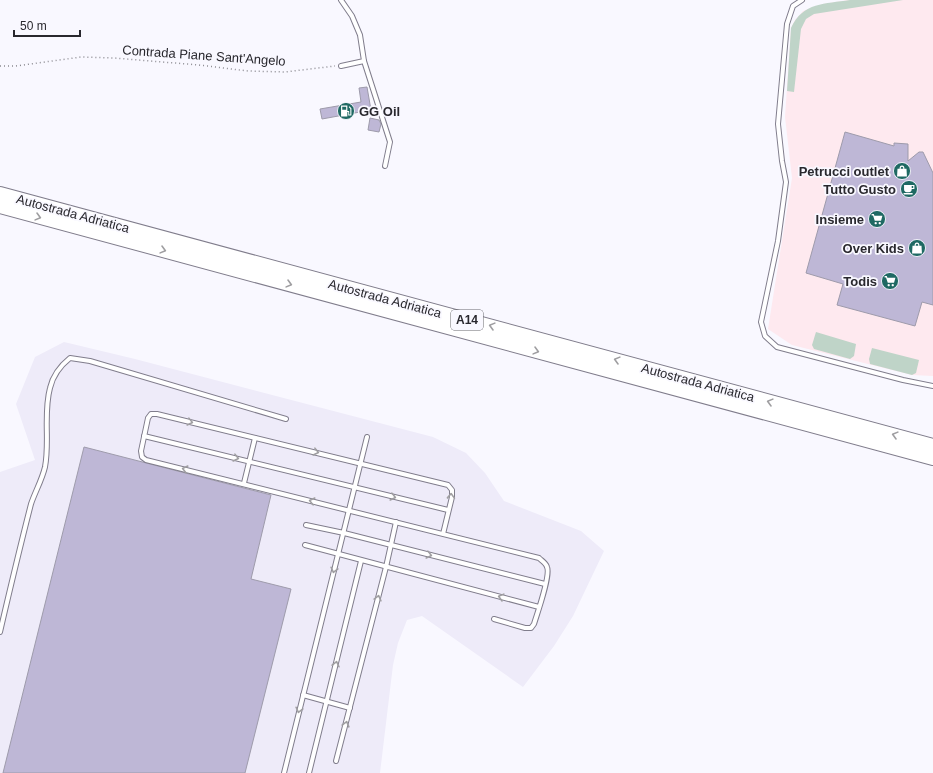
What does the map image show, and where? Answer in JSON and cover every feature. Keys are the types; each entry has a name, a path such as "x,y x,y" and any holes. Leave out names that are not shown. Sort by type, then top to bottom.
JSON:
{"highway":[{"name":"Autostrada Adriatica","path":"0,194 933,446"},
{"name":"Autostrada Adriatica","path":"0,206 933,458"}],"lane":[{"path":"341,0 352,16 360,35 364,61 390,142 385,166"},
{"path":"802,0 793,6 786,24 778,124 786,182 778,241 761,322 765,336 777,347 903,380 933,386"},
{"path":"341,66 364,61"},
{"path":"0,632 34,494 45,468 47,447 46,418 50,387 58,369 70,358 90,361 286,419"},
{"path":"443,534 452,497 452,490 448,486 361,463 157,414 152,414 148,418 141,451 142,457 146,460 539,558 548,568 534,624 530,628 525,628 494,619"},
{"path":"144,436 448,510"},
{"path":"284,773 367,437"},
{"path":"244,484 255,438"},
{"path":"336,762 392,545 396,522"},
{"path":"306,525 344,533 545,584"},
{"path":"305,545 338,555 539,607"},
{"path":"309,773 361,561"},
{"path":"303,695 350,708"}],"path":[{"name":"Contrada Piane Sant'Angelo","path":"0,66 16,66 81,58 114,58 199,65 248,71 285,72 341,66"}],"shaded area":[{"path":"848,0 933,0 933,376 912,375 792,345 768,329 792,178 785,117 791,28 795,20 803,11 823,4"},
{"path":"64,342 135,359 433,437 466,453 485,473 504,501 581,531 604,551 573,616 554,646 523,687 422,616 407,620 398,643 393,665 380,773 0,773 0,472 35,460 16,404 35,357"}],"green space":[{"path":"850,0 903,0 814,14 806,19 801,29 794,92 787,91 791,28 796,19 808,9 816,6"},
{"path":"816,332 856,344 854,356 850,359 814,349 812,345"},
{"path":"872,348 919,360 916,373 912,375 870,364 869,359"}],"building":[{"path":"367,87 371,110 322,119 320,109 361,102 359,88"},
{"path":"370,118 379,120 381,124 379,132 368,130"},
{"name":"Insieme","path":"845,132 894,146 894,143 908,144 908,161 919,152 923,152 933,173 933,305 922,302 915,326 837,305 843,284 806,273"},
{"path":"84,447 271,495 251,579 291,589 245,773 3,773"}],"place":[{"name":"GG Oil","path":"346,111"},
{"name":"Petrucci outlet","path":"902,171"},
{"name":"Tutto Gusto","path":"909,189"},
{"name":"Insieme","path":"877,219"},
{"name":"Over Kids","path":"917,248"},
{"name":"Todis","path":"890,281"}]}
